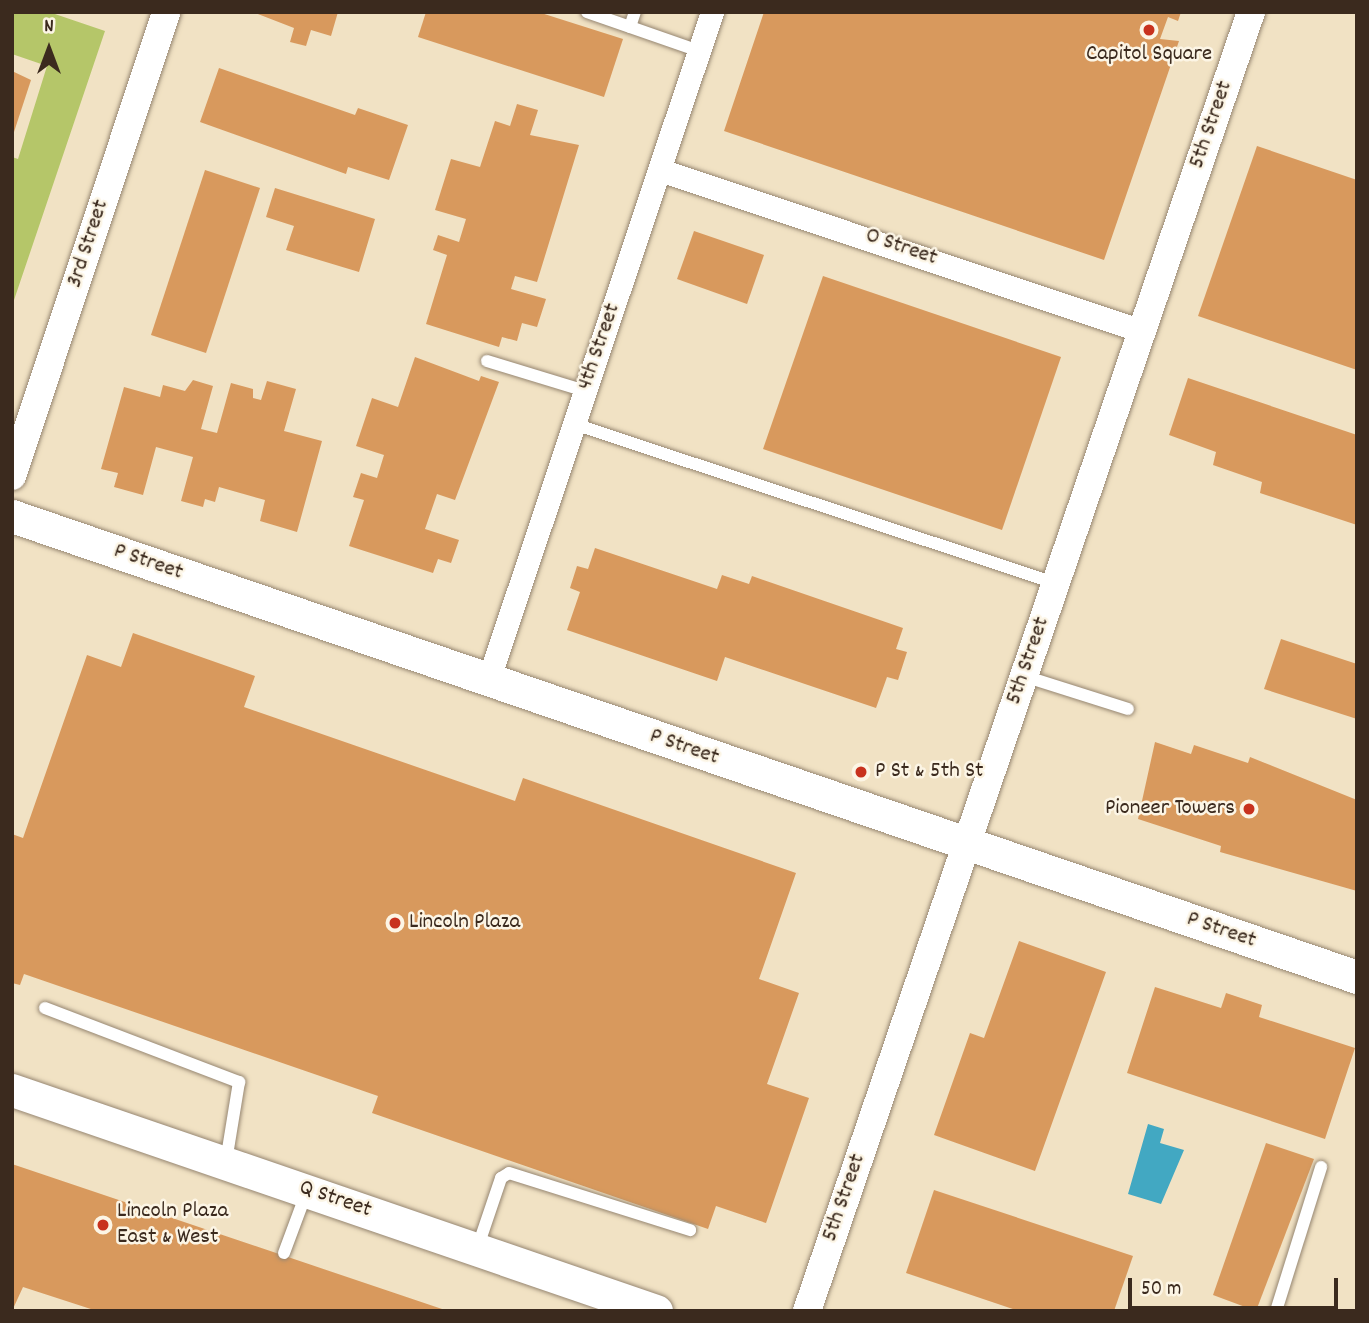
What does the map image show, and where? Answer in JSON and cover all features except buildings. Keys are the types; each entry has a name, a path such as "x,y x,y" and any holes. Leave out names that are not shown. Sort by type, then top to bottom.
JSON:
{"main road":[{"name":"P Street","path":"12,516 1357,977"},
{"name":"Q Street","path":"12,1090 656,1311"}],"street":[{"name":"3rd Street","path":"12,475 166,12"},
{"name":"4th Street","path":"488,681 712,12"},
{"name":"5th Street","path":"807,1311 1251,12"},
{"name":"O Street","path":"660,170 1142,331"}],"lane":[{"path":"587,12 699,51"},
{"path":"630,27 635,12"},
{"path":"487,361 585,391"},
{"path":"574,424 1055,583"},
{"path":"1024,676 1128,709"},
{"path":"45,1008 239,1082 226,1163"},
{"path":"1276,1311 1321,1167"},
{"path":"477,1249 501,1178 509,1173 690,1230"},
{"path":"284,1253 307,1191"}],"green space":[{"path":"12,12 49,12 105,31 12,306 12,157 18,159 47,66 12,54"}],"water":[{"path":"1148,1124 1164,1129 1160,1143 1184,1150 1161,1204 1128,1194"}],"place":[{"name":"Capitol Square","path":"1149,30"},
{"name":"P St & 5th St","path":"861,772"},
{"name":"Pioneer Towers","path":"1249,809"},
{"name":"Lincoln Plaza","path":"395,923"},
{"name":"Lincoln Plaza East & West","path":"103,1225"}]}
